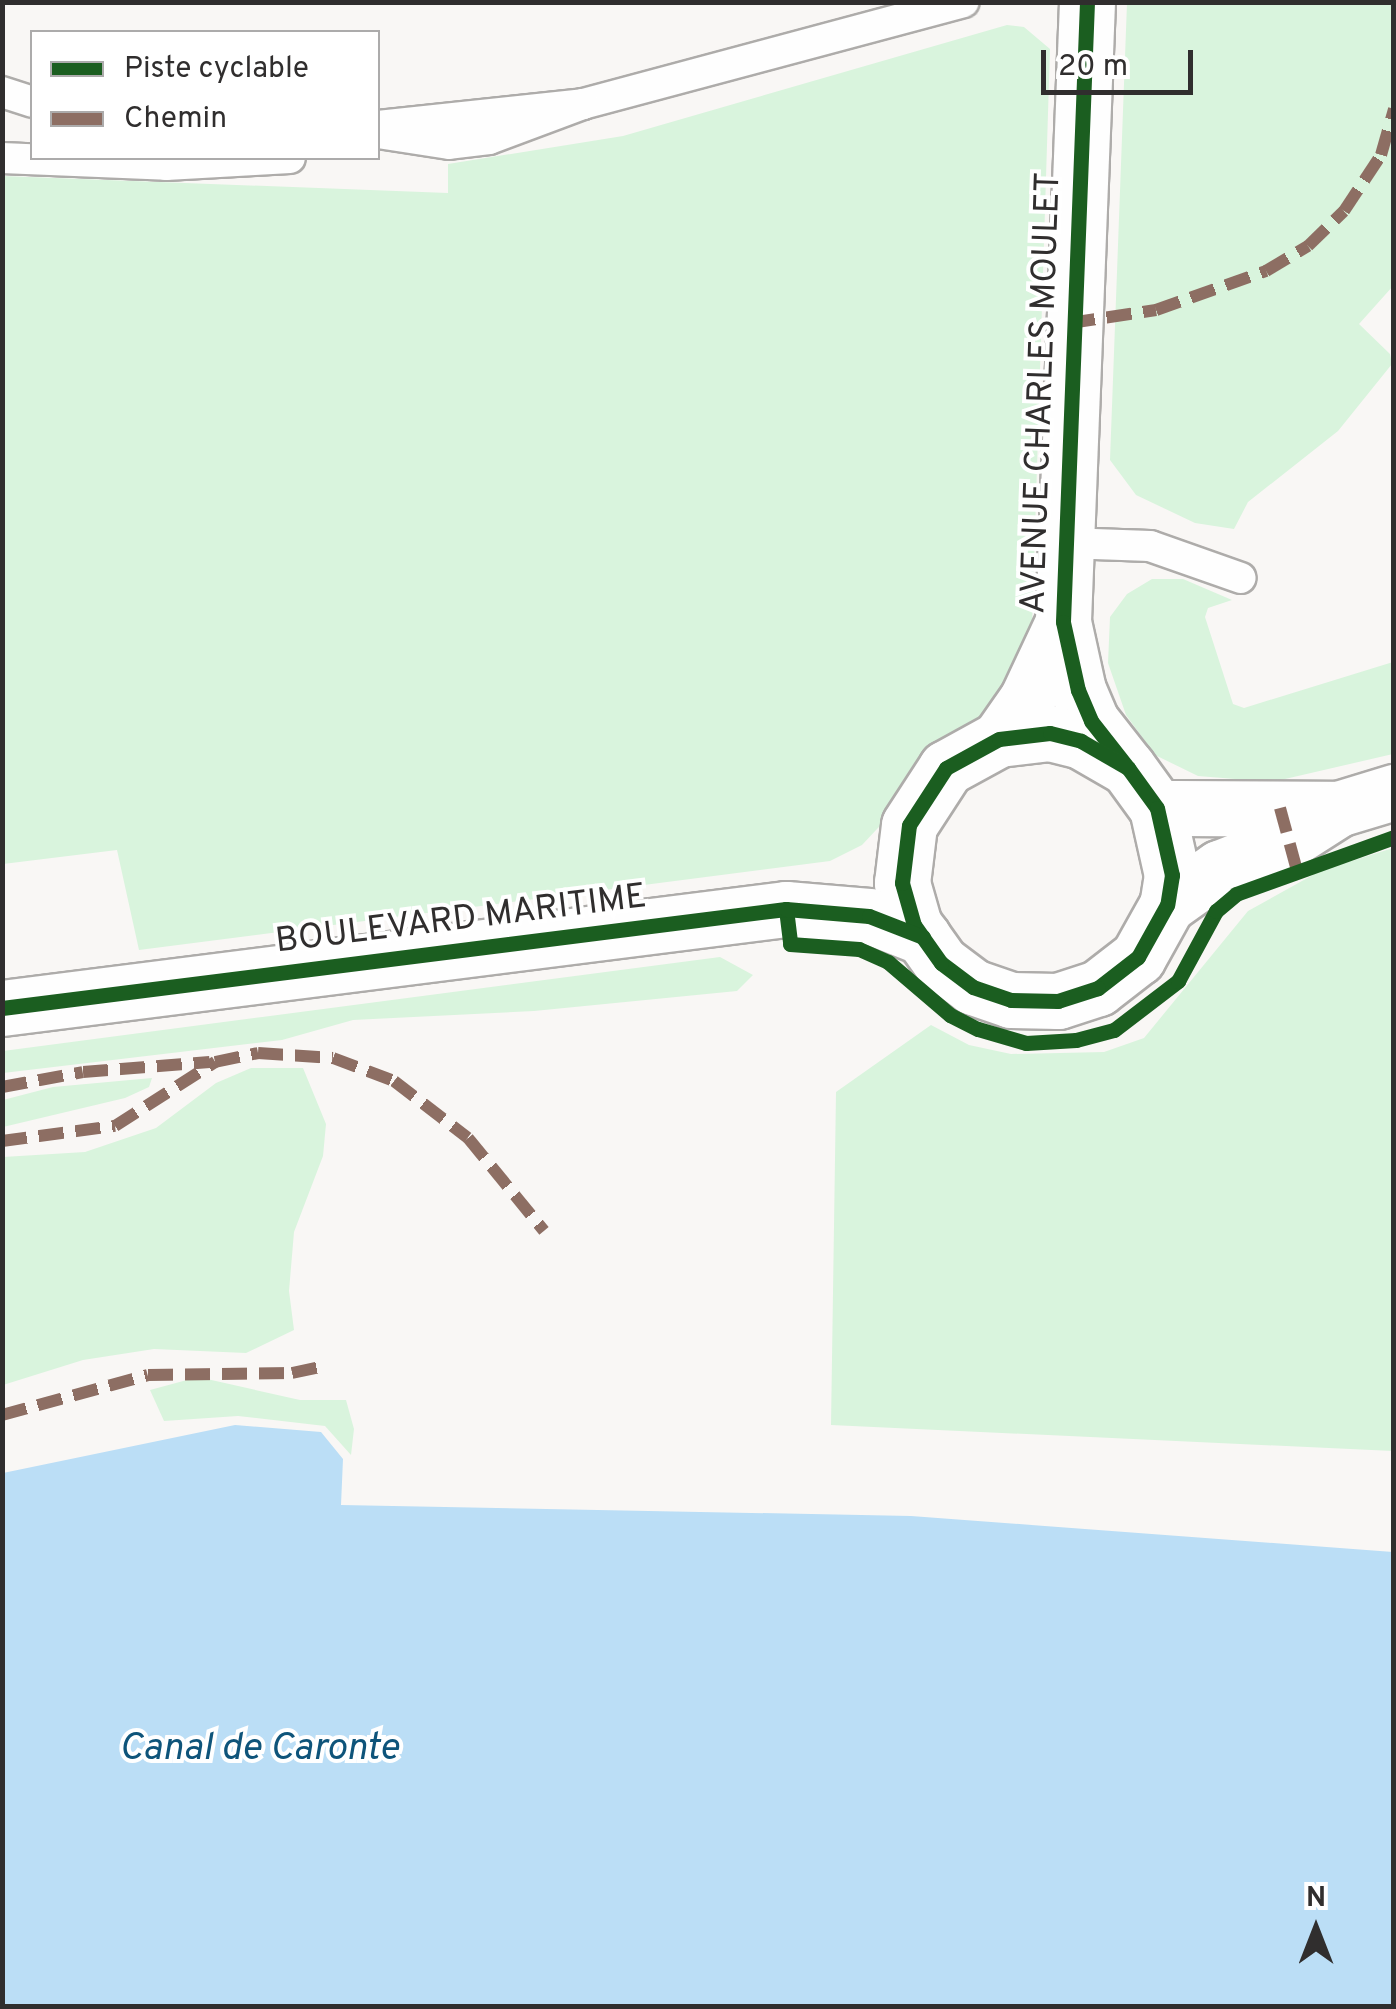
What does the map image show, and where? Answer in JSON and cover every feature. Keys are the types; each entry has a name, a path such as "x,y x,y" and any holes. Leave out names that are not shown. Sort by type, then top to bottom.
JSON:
{"street":[{"name":"AVENUE CHARLES MOULET","path":"1086,2 1064,622 1084,706 1143,788"},
{"name":"AVENUE CHARLES MOULET","path":"999,738 1027,699 1064,622"},
{"path":"1167,905 1170,844 1143,788 1082,741 1050,734 999,738 946,768 908,825 902,883 923,937 941,963 973,987 1011,1000 1058,1001 1098,988 1138,957 1167,905 1219,868 1288,841 1338,809 1394,792"},
{"path":"1143,788 1338,809"},
{"name":"BOULEVARD MARITIME","path":"786,909 862,877 908,825"},
{"name":"BOULEVARD MARITIME","path":"2,1008 786,909 870,916 923,937"}],"lane":[{"path":"380,130 434,143 490,139 583,104 964,2"},
{"path":"2,92 30,101"},
{"path":"2,158 30,158"},
{"path":"1066,543 1150,546 1241,578"}],"green space":[{"path":"1127,3 1393,3 1393,286 1359,324 1390,354 1392,364 1338,431 1248,502 1234,529 1195,523 1136,495 1110,460"},
{"path":"1007,25 1024,27 1050,49 1032,628 997,701 862,845 830,861 139,950 117,850 3,864 3,176 448,193 448,164 623,136"},
{"path":"1152,579 1183,579 1232,600 1208,608 1205,617 1233,704 1244,708 1393,662 1393,754 1272,782 1198,776 1155,755 1126,715 1108,663 1110,617 1127,594"},
{"path":"1393,848 1393,1451 831,1425 836,1092 931,1025 969,1045 1011,1054 1104,1052 1144,1038 1248,911 1320,871"},
{"path":"720,957 753,975 737,991 534,1011 353,1020 282,1040 3,1073 3,1051"},
{"path":"251,1068 303,1068 326,1124 323,1156 294,1232 289,1291 294,1330 246,1353 154,1349 83,1360 3,1385 3,1157 85,1152 156,1128 216,1083"},
{"path":"152,1078 149,1087 125,1098 3,1127 3,1100 53,1087"},
{"path":"198,1377 300,1400 346,1400 354,1429 351,1455 325,1426 238,1416 164,1421 150,1390"}],"water":[{"name":"Canal de Caronte","path":"235,1425 321,1432 343,1459 341,1505 911,1516 1393,1552 1393,2006 3,2006 3,1473"}],"marked path":[{"path":"1070,323 1156,310 1266,271 1308,246 1344,211 1381,155 1394,109"},
{"path":"1280,808 1296,867"},
{"path":"2,1141 115,1126 215,1062 258,1053 333,1058 394,1081 468,1138 544,1231"},
{"path":"2,1087 83,1072 210,1062"},
{"path":"2,1415 148,1375 292,1373 324,1366"}],"cycle path":[{"path":"1087,2 1063,622 1078,690 1091,721 1128,768 1157,808 1172,875 1167,905 1138,957 1098,988 1058,1001 1011,1000 973,987 941,963 914,925 902,883 909,825 946,768 999,739 1050,733 1081,741 1128,768"},
{"path":"786,909 790,944 859,949 888,962 950,1015 978,1029 1026,1043 1076,1040 1114,1030 1178,981 1216,911 1236,894 1394,837"},
{"path":"2,1008 786,909 869,916 923,937"}]}
